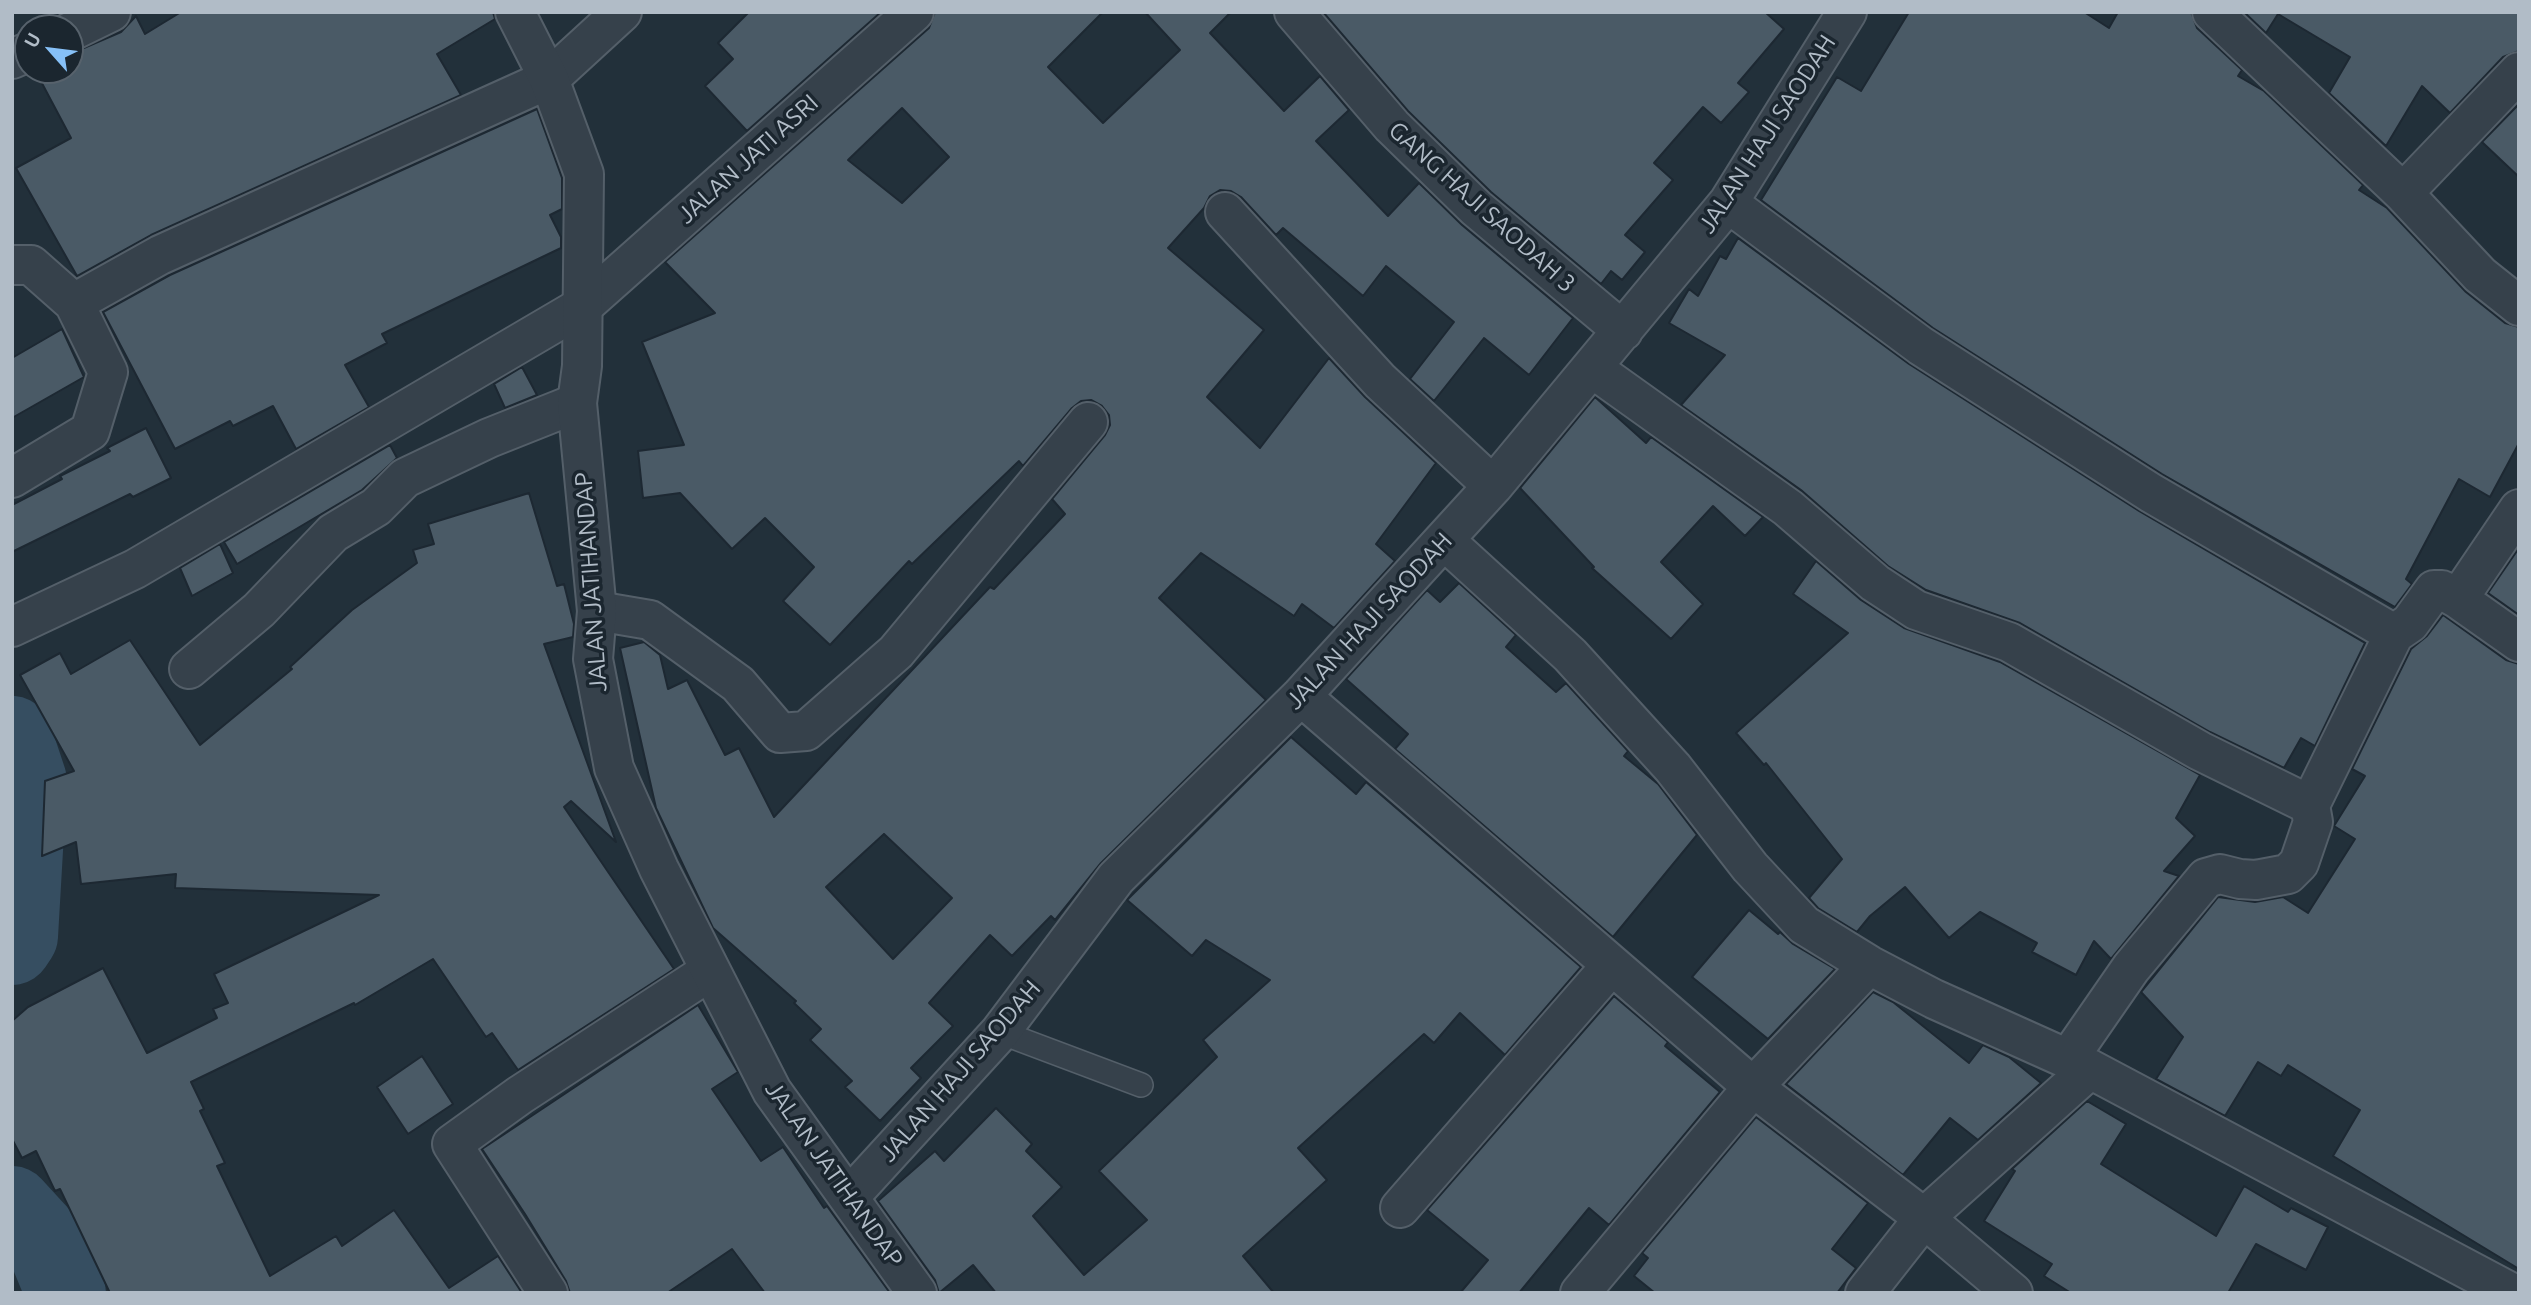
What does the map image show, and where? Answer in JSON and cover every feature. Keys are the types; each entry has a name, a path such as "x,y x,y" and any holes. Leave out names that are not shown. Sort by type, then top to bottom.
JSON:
{"street":[{"path":"84,25 111,12"},
{"name":"JALAN JATIHANDAP","path":"515,12 549,79 584,174 582,366 577,403 597,611 593,659 614,768 710,971 772,1091 850,1196 917,1293"},
{"path":"74,303 160,255 549,79 622,12"},
{"name":"JALAN JATI ASRI","path":"12,627 135,569 583,306 914,12"},
{"name":"GANG HAJI SAODAH 3","path":"1294,12 1392,127 1476,208 1623,331"},
{"name":"JALAN HAJI SAODAH","path":"850,1196 1000,1032 1116,878 1301,696 1493,486 1728,203 1847,12"},
{"path":"2213,12 2403,193 2480,275 2519,306"},
{"path":"2403,193 2519,72"},
{"path":"1728,203 1921,346 2151,493 2394,634"},
{"path":"1225,212 1380,382 1493,486"},
{"path":"12,265 31,265 74,303 108,372 96,420 85,435 12,478"},
{"path":"1592,368 1788,508 1875,583 1916,610 2009,642 2200,751 2310,805"},
{"path":"189,669 260,610 332,533 376,507 405,478 489,438 577,403"},
{"path":"597,611 650,620 738,684 780,733 806,731 896,652 1088,422"},
{"path":"2458,599 2519,509"},
{"path":"1444,540 1570,656 1673,768 1750,867 1804,925 1869,965 1934,999 2079,1064 2512,1293"},
{"path":"1865,1293 1924,1218 2079,1064 2131,968 2206,878 2220,874 2240,880 2267,878 2288,874 2299,863 2313,822 2310,805 2394,634 2410,622 2434,590 2442,590 2458,599 2519,642"},
{"path":"1301,696 1753,1087 1924,1218 2012,1293"},
{"path":"1580,1293 1753,1087 1869,965"},
{"path":"1400,1208 1611,966"},
{"path":"548,1293 452,1144 520,1095 710,971"}],"lane":[{"path":"1000,1032 1141,1086"}],"building":[{"path":"181,12 493,12 495,19 437,54 461,95 151,235 77,276 16,168 71,138 42,84 84,84 84,48 121,32 136,16 145,34"},
{"path":"749,12 881,12 747,131 705,86 733,59 718,43"},
{"path":"935,12 1103,12 1048,67 1103,123 1180,50 1145,12 1231,12 1210,33 1284,111 1320,76 1349,110 1316,141 1388,216 1419,183 1462,225 1573,318 1529,375 1484,338 1434,401 1410,379 1454,322 1386,266 1363,296 1283,228 1276,235 1241,197 1231,191 1220,190 1210,196 1204,208 1168,248 1264,330 1207,397 1260,448 1329,358 1365,397 1436,463 1376,544 1395,561 1334,628 1302,604 1294,616 1201,553 1159,598 1266,700 1101,863 1055,920 1051,916 1012,956 990,935 929,1003 953,1026 911,1068 921,1078 880,1121 845,1087 852,1081 810,1040 821,1029 794,1003 796,1001 713,928 656,808 620,648 644,642 660,655 668,689 687,680 725,755 739,748 774,817 990,587 994,589 1065,514 1052,499 1105,435 1110,425 1109,415 1102,406 1091,400 1081,401 1072,408 1023,466 1019,461 912,564 909,561 830,645 783,601 814,567 765,518 732,549 680,493 643,498 638,451 684,445 642,342 715,313 665,262 929,28","holes":["902,108 949,157 902,203 848,160","884,834 952,898 893,959 826,887"]},
{"path":"1323,12 1765,12 1784,29 1738,83 1749,92 1721,123 1703,107 1654,163 1673,180 1625,235 1645,252 1622,280 1611,271 1601,284 1491,192 1408,111"},
{"path":"1909,12 2084,12 2109,28 2118,12 2191,12 2197,28 2242,70 2238,76 2264,91 2363,185 2359,190 2387,208 2466,292 2505,323 2519,327 2519,443 2490,497 2459,479 2406,579 2412,584 2395,607 2162,474 1933,328 1761,200 1837,77 1861,91"},
{"path":"2244,12 2519,12 2519,51 2503,57 2450,113 2422,86 2386,146 2329,93 2350,57 2278,14 2266,33"},
{"path":"2519,104 2519,177 2482,142"},
{"path":"537,109 562,178 562,209 550,215 561,237 561,248 382,334 387,343 345,365 369,407 296,449 273,406 233,426 230,421 175,449 103,312 170,275"},
{"path":"1738,238 1909,364 2139,511 2365,643 2315,746 2301,738 2284,768 2210,732 2020,623 1926,590 1888,566 1801,490 1681,405 1725,355 1669,323 1689,289 1698,296 1720,256 1726,259"},
{"path":"62,329 84,377 12,418 12,358"},
{"path":"522,367 537,395 505,408 494,384"},
{"path":"1595,397 1646,443 1651,437 1763,517 1745,536 1713,506 1661,562 1703,604 1671,639 1592,568 1594,567 1520,488"},
{"path":"146,428 171,478 133,497 130,494 12,552 12,505 62,479 60,476 110,451 107,448"},
{"path":"390,445 397,458 362,490 237,564 224,542"},
{"path":"529,493 557,586 564,584 574,624 573,637 544,644 616,842 571,801 564,807 674,969 518,1070 492,1033 486,1037 433,959 355,1005 354,1003 191,1082 204,1109 200,1111 225,1163 217,1166 270,1276 336,1236 342,1246 394,1210 449,1288 498,1256 522,1293 110,1293 60,1189 55,1191 36,1151 22,1158 12,1139 12,1021 28,1007 103,968 147,1053 217,1018 213,1009 228,1003 214,974 379,895 175,888 176,874 81,884 76,842 42,856 45,781 74,771 20,675 60,653 71,674 130,640 200,745 292,669 290,667 352,610 417,563 413,550 434,544 428,524"},
{"path":"220,544 233,573 192,596 180,568"},
{"path":"2519,548 2519,615 2488,593"},
{"path":"1816,561 1861,600 1904,628 2000,662 2200,775 2176,818 2195,836 2164,871 2179,876 2111,959 2094,941 2076,975 2032,952 2037,943 1980,912 1949,938 1905,887 1870,916 1857,932 1818,908 1809,898 1842,859 1766,763 1764,765 1736,733 1848,633 1793,594"},
{"path":"1459,583 1516,635 1506,647 1556,692 1566,683 1628,751 1624,756 1658,784 1697,835 1613,937 1395,749 1408,734 1346,679 1427,590 1440,602"},
{"path":"2443,615 2506,660 2519,664 2519,1269 2333,1156 2360,1110 2288,1065 2281,1076 2258,1062 2225,1116 2156,1079 2183,1037 2141,992 2218,897 2255,902 2283,897 2308,913 2355,839 2334,826 2365,776 2352,769 2411,649 2427,636"},
{"path":"1291,737 1356,794 1366,782 1581,967 1505,1055 1460,1013 1434,1043 1424,1034 1298,1148 1327,1180 1243,1256 1274,1293 996,1293 973,1265 939,1293 935,1280 878,1201 935,1151 944,1161 996,1108 1032,1144 1026,1151 1062,1187 1033,1216 1084,1275 1147,1220 1099,1171 1217,1057 1203,1040 1270,980 1206,940 1192,956 1127,900"},
{"path":"1749,910 1778,934 1780,932 1793,944 1835,969 1768,1039 1692,977"},
{"path":"1873,992 1893,1002 1969,1063 1983,1045 2009,1057 2041,1083 1978,1140 1950,1118 1903,1175 1786,1084"},
{"path":"1614,996 1668,1042 1665,1046 1720,1092 1609,1225 1589,1208 1519,1293 1460,1293 1488,1260 1427,1210"},
{"path":"698,1005 738,1072 712,1089 761,1161 783,1147 824,1208 827,1206 890,1293 765,1293 732,1249 667,1293 570,1293 566,1281 482,1149"},
{"path":"422,1056 453,1104 408,1134 377,1087"},
{"path":"2087,1101 2126,1124 2101,1164 2216,1236 2244,1186 2288,1212 2291,1208 2328,1227 2306,1270 2256,1244 2228,1293 2071,1293 2044,1276 2052,1264 1984,1221 2015,1171 2012,1169"},
{"path":"1756,1117 1868,1203 1832,1249 1856,1268 1837,1293 1655,1293 1634,1276 1648,1258 1642,1253"}],"waterway":[{"path":"12,736 27,781 18,936 12,945"},
{"path":"12,1206 45,1242 66,1293"}]}
